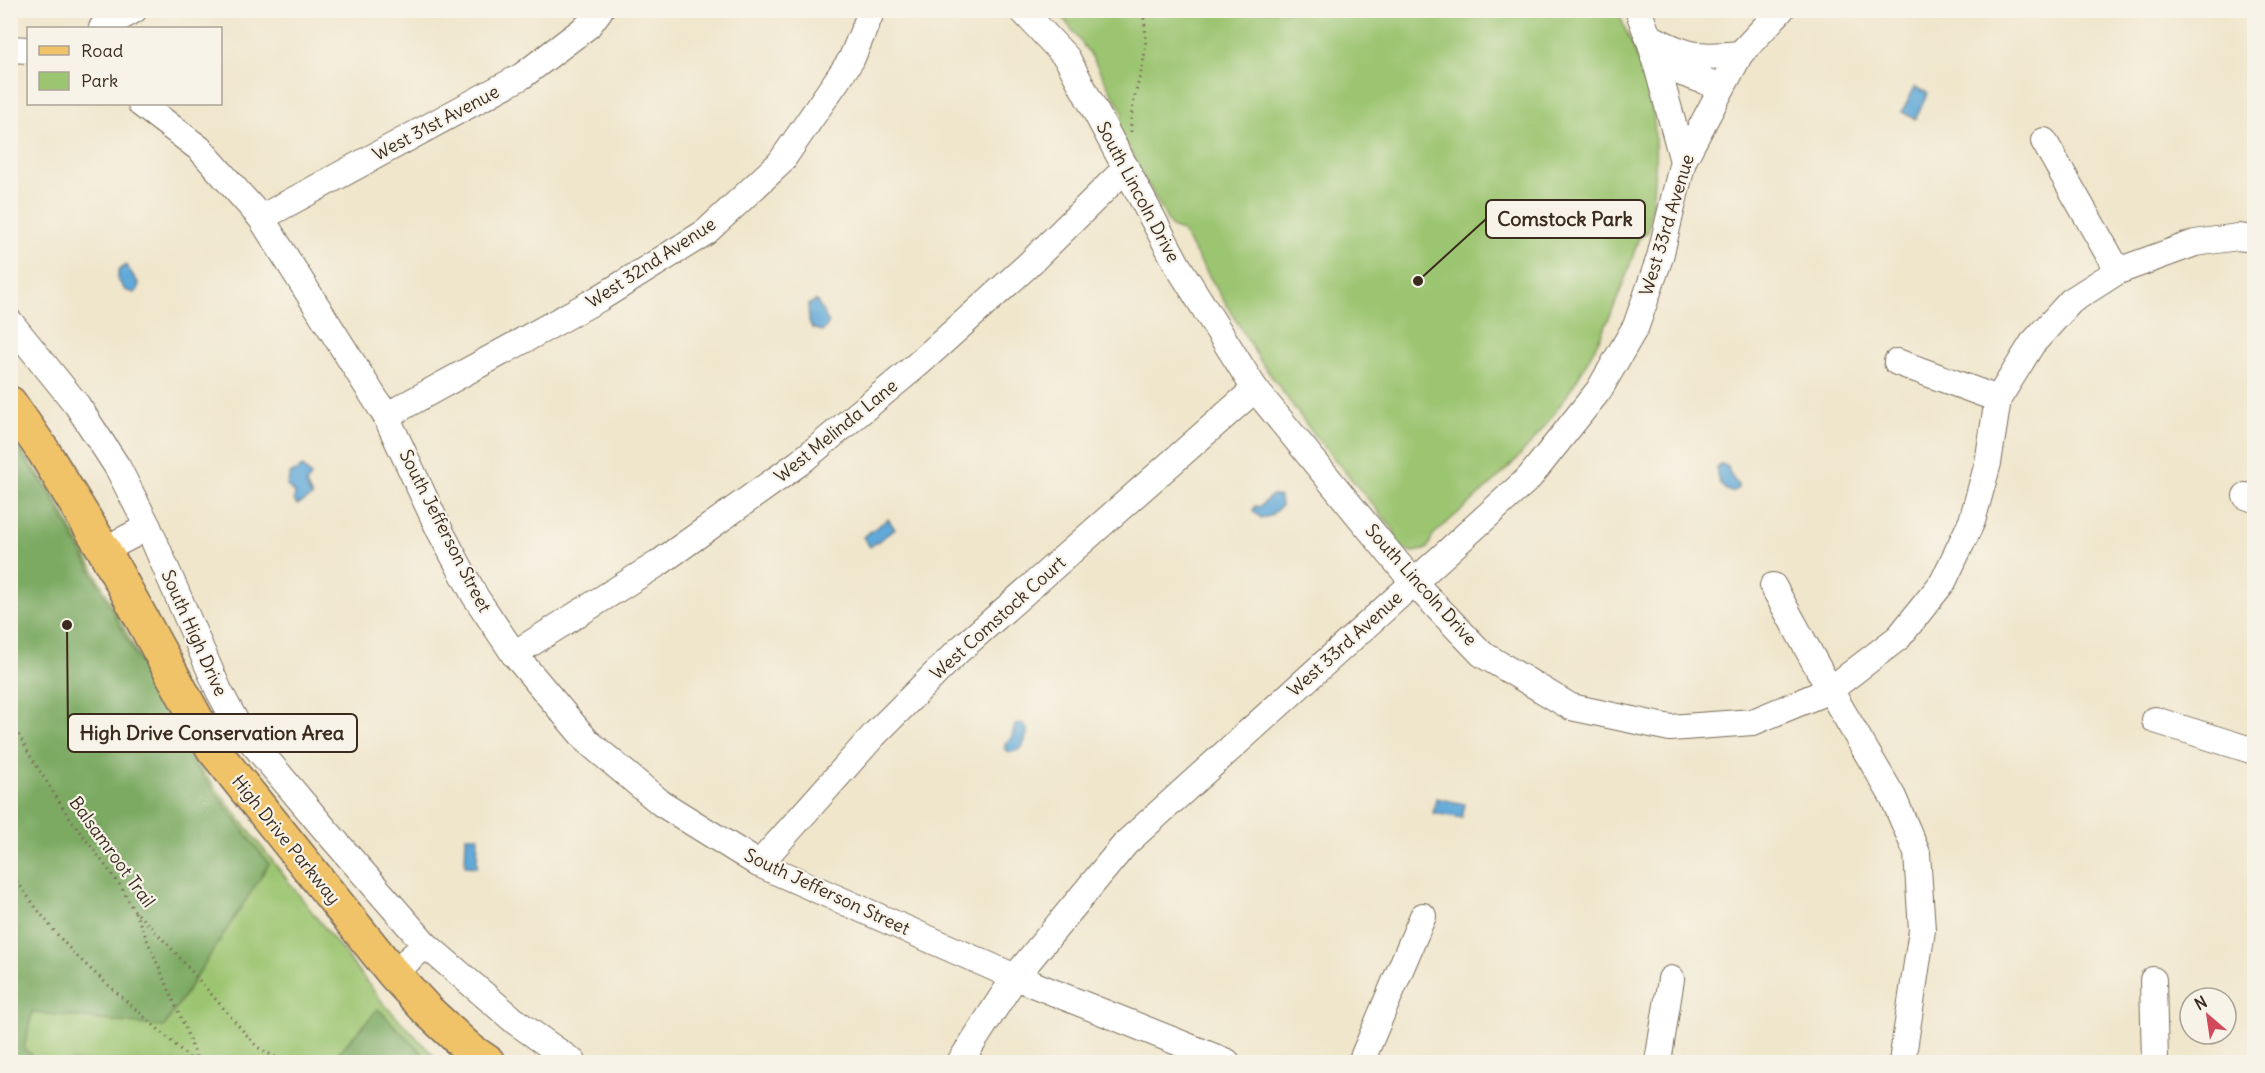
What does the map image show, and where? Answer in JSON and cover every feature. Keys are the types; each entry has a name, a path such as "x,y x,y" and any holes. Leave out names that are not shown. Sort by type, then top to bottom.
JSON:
{"main road":[{"name":"High Drive Parkway","path":"10,403 44,452 104,550 213,749 393,973 428,1011 469,1049 488,1062"}],"street":[{"path":"104,27 134,10"},
{"name":"West 31st Avenue","path":"261,218 522,76 588,26 600,10"},
{"name":"West 32nd Avenue","path":"386,416 600,298 706,232 780,163 851,60 872,10"},
{"name":"South Lincoln Drive","path":"1022,10 1067,58 1178,266 1255,389 1413,582 1482,654 1571,707 1670,728 1753,722 1830,690 1899,637 1943,582 1972,521 1988,463 1998,399 2032,344 2071,301 2118,272 2195,243 2238,237 2254,239"},
{"path":"1638,10 1651,47 1683,161"},
{"name":"West 33rd Avenue","path":"960,1062 1015,977 1126,843 1529,478 1599,390 1639,316 1660,257 1683,161 1740,54 1781,10"},
{"path":"1651,47 1672,49 1692,56 1740,54"},
{"path":"1651,47 1682,73 1722,87"},
{"path":"10,49 27,50"},
{"name":"South Jefferson Street","path":"142,105 200,149 261,218 386,416 439,529 475,596 514,654 587,741 661,802 759,864 1015,977 1227,1062"},
{"path":"2044,141 2118,272"},
{"name":"West Melinda Lane","path":"514,654 659,563 800,463 917,365 1028,266 1126,168"},
{"name":"South High Drive","path":"16,338 77,405 118,468 148,527 219,691 237,724 426,945 516,1022 573,1062"},
{"path":"1898,362 1998,399"},
{"name":"West Comstock Court","path":"759,864 874,735 957,652 1255,389"},
{"path":"104,550 148,527"},
{"path":"1773,586 1830,690 1893,797 1917,854 1922,930 1902,1062"},
{"path":"2155,720 2254,751"},
{"path":"1361,1062 1423,916"},
{"path":"393,973 426,945"},
{"path":"1658,1062 1671,979"},
{"path":"2153,980 2155,1062"}],"path":[{"path":"1132,138 1131,122 1146,52 1146,33 1142,10"},
{"name":"Balsamroot Trail","path":"10,719 65,811 122,888 132,908 173,950 256,1047 284,1062"},
{"path":"10,872 42,916 82,961 193,1062"},
{"path":"132,908 182,1020 198,1062"}],"green space":[{"path":"1058,11 1618,11 1642,70 1652,107 1655,154 1648,232 1639,237 1605,328 1574,385 1556,412 1504,472 1433,535 1428,548 1410,552 1395,543 1394,530 1314,435 1259,359 1182,231 1171,227 1117,127 1123,113 1092,57"},
{"path":"10,433 52,491 194,760 384,1004 440,1062 11,1062"},
{"path":"10,438 50,493 192,762 269,864 164,1027 32,1012 24,1049 41,1062 10,1062"},
{"path":"378,1009 431,1062 330,1062"}],"water":[{"path":"1915,87 1928,93 1915,119 1902,112"},
{"path":"126,265 139,284 134,293 125,290 118,280 118,271"},
{"path":"816,300 829,323 823,331 812,328 809,321 808,305"},
{"path":"1722,464 1728,467 1738,485 1738,488 1732,492 1725,489 1718,480 1717,468"},
{"path":"303,467 311,476 306,484 312,497 297,505 294,500 295,493 287,486 290,474"},
{"path":"1272,495 1280,497 1281,506 1270,516 1261,518 1253,511 1255,506 1259,507"},
{"path":"888,519 895,529 870,547 863,537"},
{"path":"1021,723 1028,730 1024,742 1018,750 1009,752 1005,749 1005,743 1011,739 1015,725"},
{"path":"1436,798 1465,804 1462,818 1433,813"},
{"path":"466,836 478,836 477,867 465,866"}],"place":[{"name":"Comstock Park","path":"1418,281"},
{"name":"High Drive Conservation Area","path":"67,625"}]}
